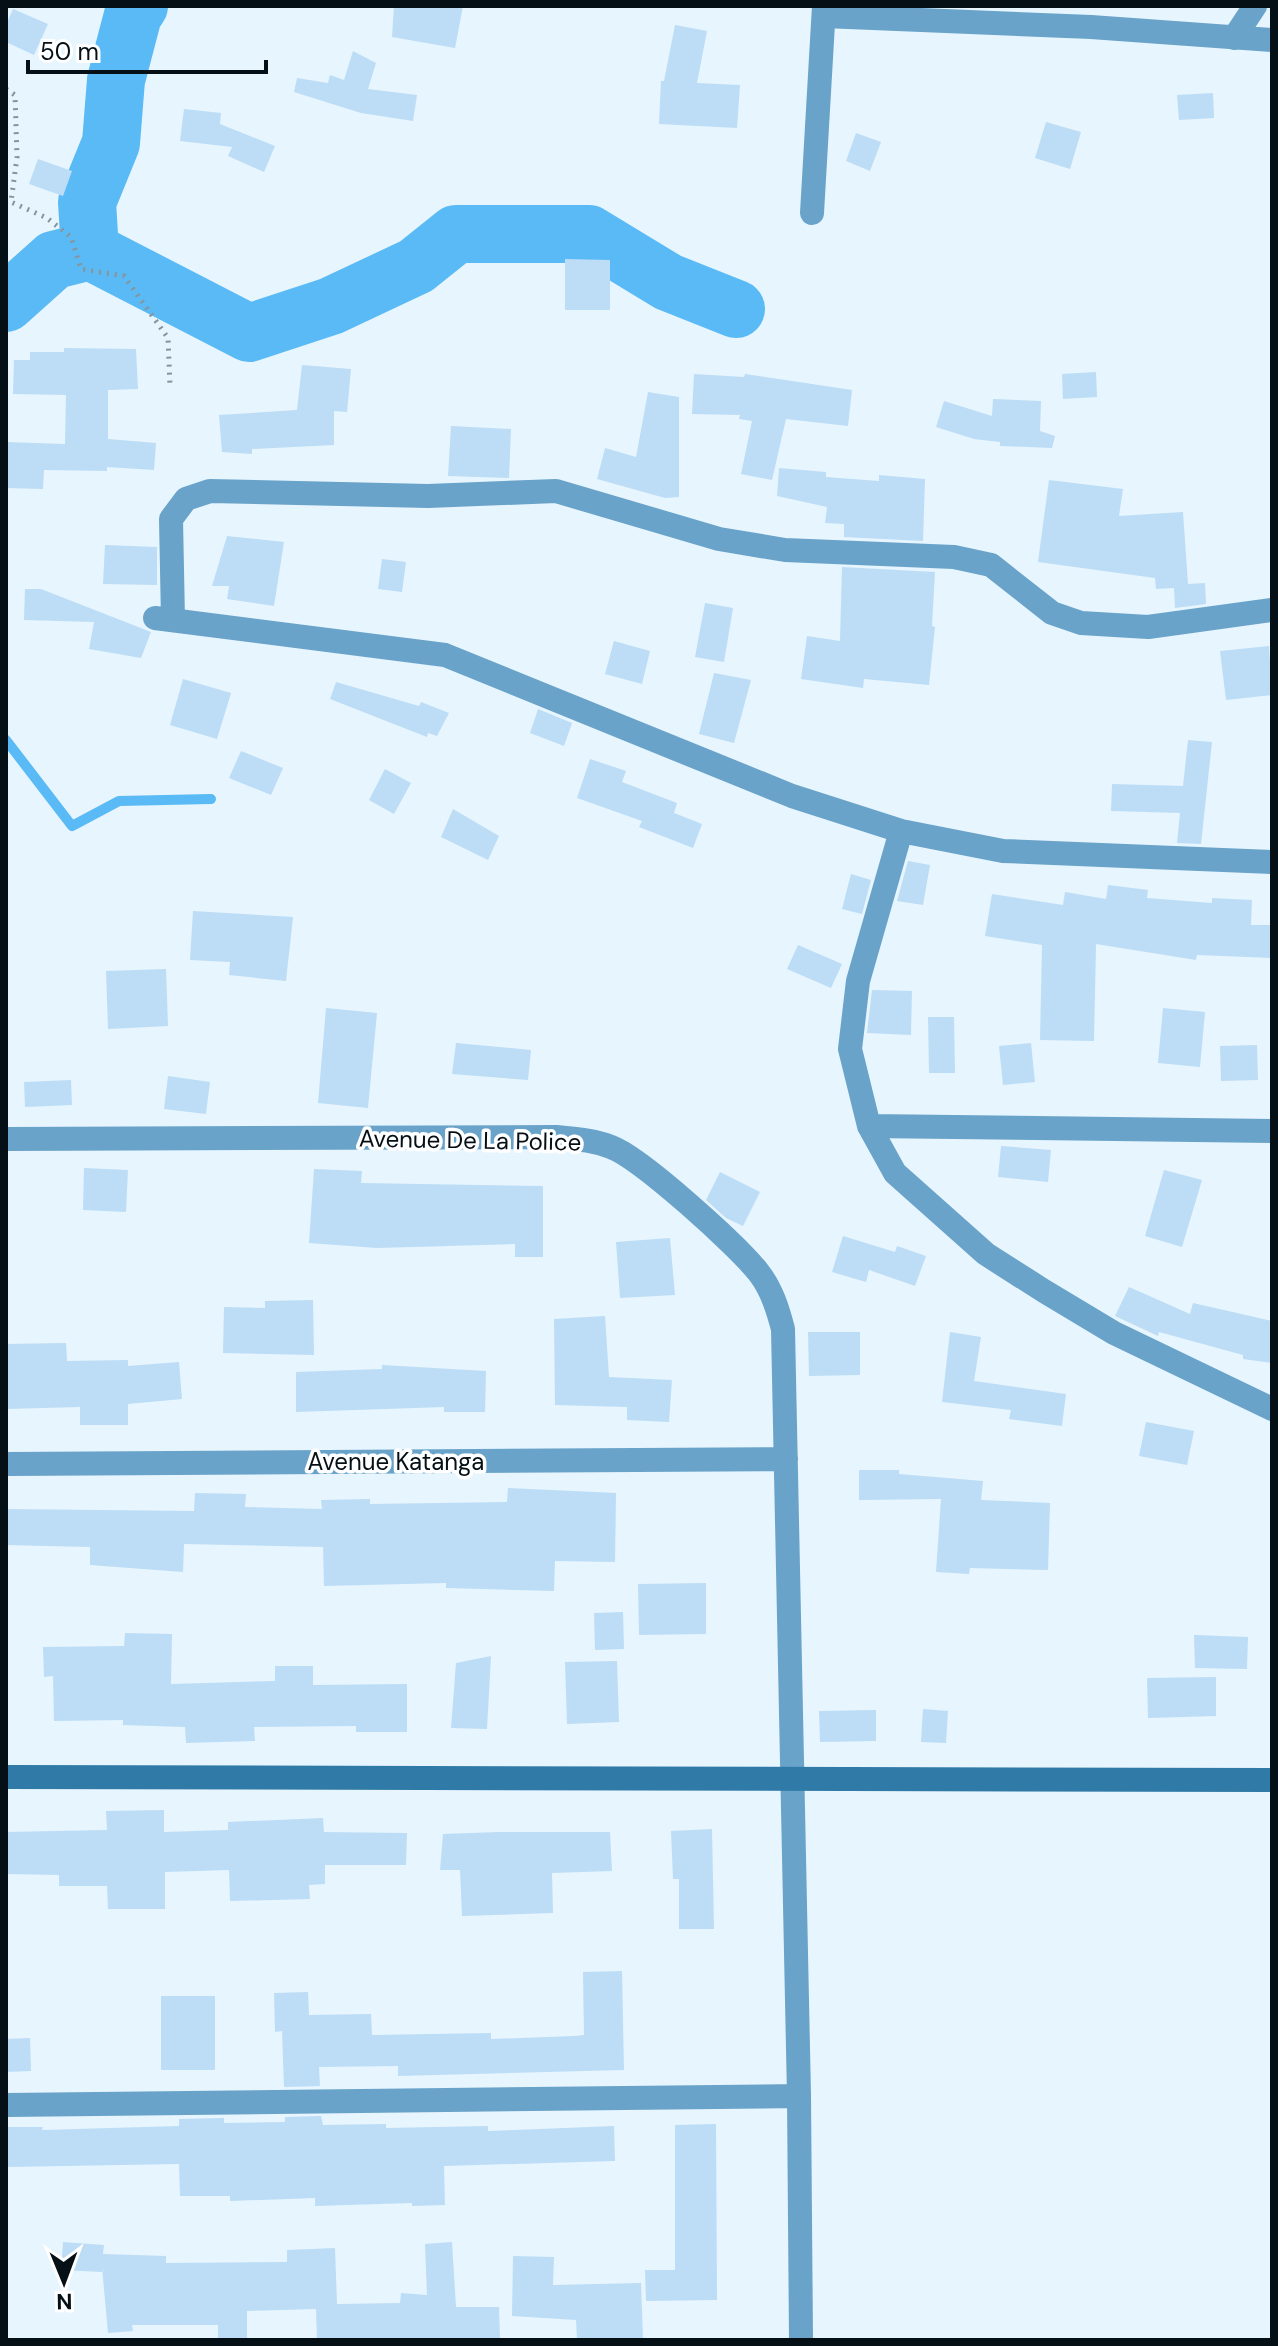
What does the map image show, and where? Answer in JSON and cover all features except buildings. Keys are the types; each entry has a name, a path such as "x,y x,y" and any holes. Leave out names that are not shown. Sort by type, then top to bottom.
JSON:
{"street":[{"path":"1234,38 1255,6"},
{"path":"812,213 824,11 1013,16 1091,27 1272,40"},
{"path":"1272,610 1148,627 1081,623 1052,613 991,565 954,557 903,553 785,550 719,539 556,491 428,496 210,491 186,499 171,519 164,619 445,655 792,796 901,831 1003,851 1272,862"},
{"path":"901,831 858,981 852,1022 855,1079 869,1126 895,1173 986,1254 1114,1333 1272,1409"},
{"path":"869,1126 1272,1131"},
{"name":"Avenue De La Police","path":"6,1139 556,1137 612,1147 647,1169 759,1273 775,1301 783,1329 801,2340"},
{"name":"Avenue Katanga","path":"6,1464 786,1459"},
{"path":"6,1777 1272,1780"},
{"path":"6,2105 799,2096"}],"path":[{"path":"6,89 15,95 17,157 11,202 47,218 71,237 81,269 124,276 168,338 170,386"}],"waterway":[{"path":"6,303 54,260 90,251 87,202 111,143 116,80 133,15 139,6"},
{"path":"90,251 249,333 331,306 416,266 456,234 589,234 668,282 736,309"},
{"path":"6,740 72,826 119,801 211,799"}]}
